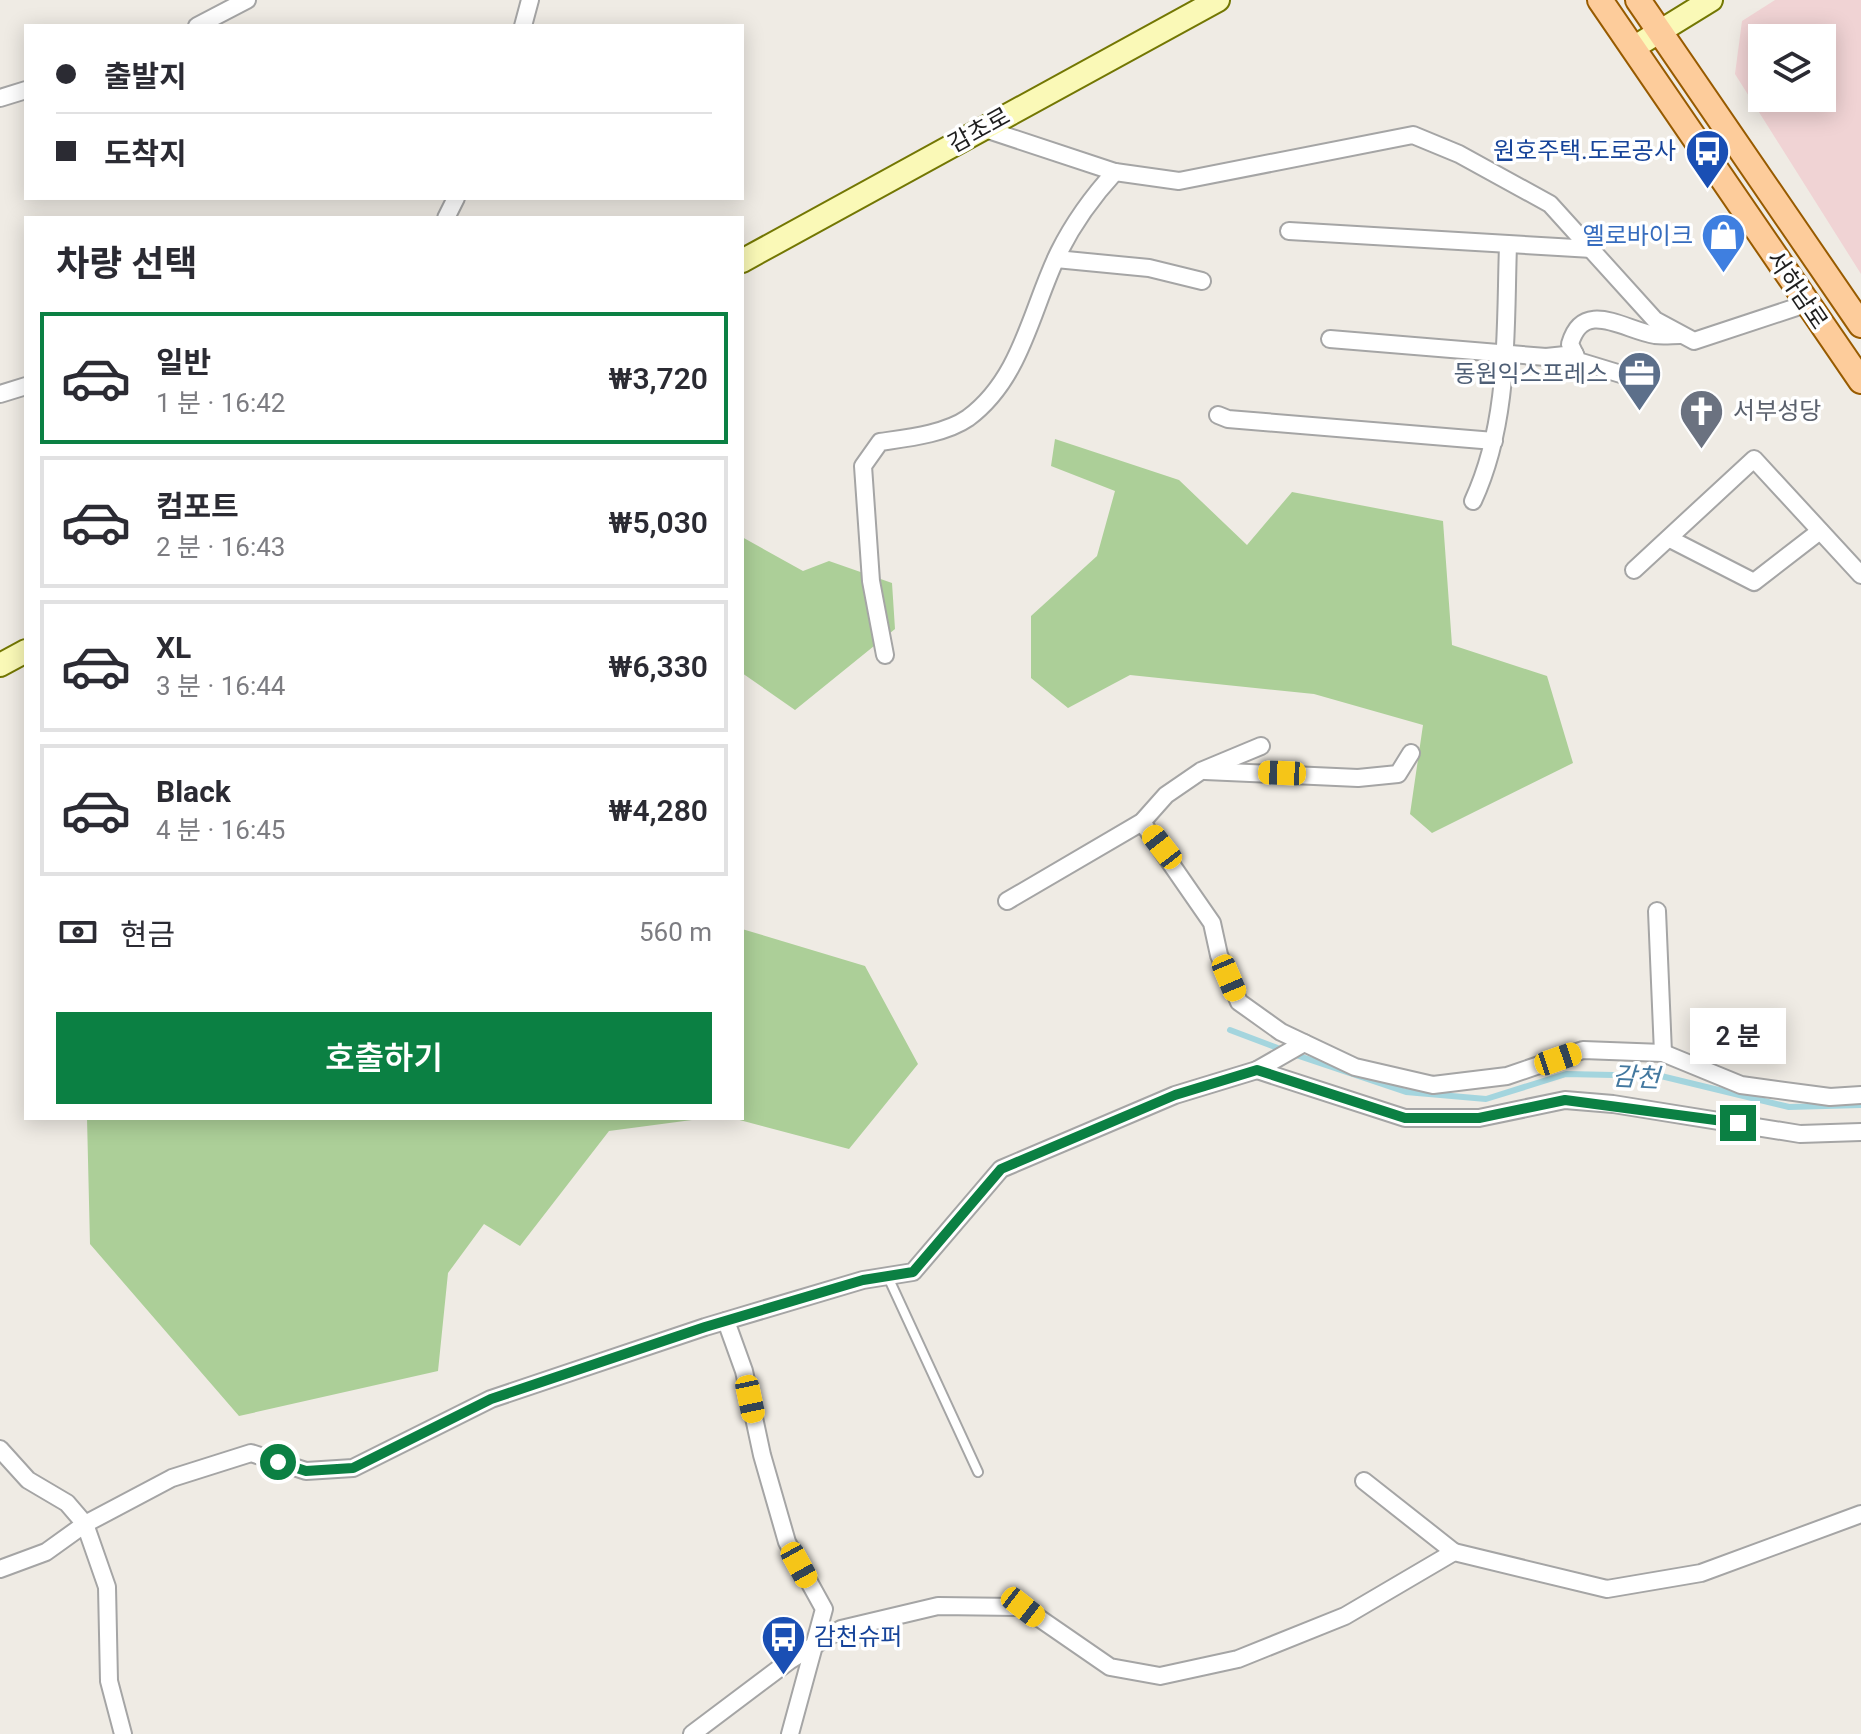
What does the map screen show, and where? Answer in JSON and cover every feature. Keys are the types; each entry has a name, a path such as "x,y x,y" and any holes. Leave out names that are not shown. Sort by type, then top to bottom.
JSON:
{"main road":[{"name":"감초로","path":"744,260 1218,0"},
{"name":"서하남로","path":"1600,0 1861,381"},
{"name":"서하남로","path":"1638,0 1861,325"},
{"path":"1633,48 1711,0"},
{"path":"0,665 24,652"}],"street":[{"path":"201,24 247,0"},
{"path":"524,24 530,0"},
{"path":"0,98 24,91"},
{"path":"982,128 1115,172 1179,181 1413,135 1459,154 1550,204 1655,320 1694,341 1806,304"},
{"path":"885,655 871,581 863,466 880,442 919,436 966,420 993,396 1017,358 1056,259 1089,200 1115,172"},
{"path":"1289,231 1592,249"},
{"path":"1473,501 1488,467 1501,410 1508,245"},
{"path":"1056,259 1149,268 1202,281"},
{"path":"1624,375 1578,361 1570,344 1574,328 1585,320 1611,321 1655,335 1682,335"},
{"path":"1330,339 1546,357 1575,354"},
{"path":"0,394 24,387"},
{"path":"1218,415 1228,419 1494,441"},
{"path":"1634,570 1754,459 1861,575"},
{"path":"1670,539 1754,582 1820,531"},
{"path":"1007,901 1142,822 1166,795 1201,771 1261,746"},
{"path":"1201,771 1358,778 1398,774 1411,753"},
{"path":"1142,822 1212,923 1219,955 1239,1002 1302,1044 1355,1067 1433,1085 1507,1076 1583,1050 1663,1053 1741,1085 1830,1097 1861,1095"},
{"path":"1657,911 1663,1053"},
{"path":"0,1569 46,1552 85,1524 172,1478 251,1453 306,1471 353,1468 491,1399 726,1321 887,1276 913,1272 1001,1169 1175,1095 1264,1066 1302,1044"},
{"path":"1264,1066 1405,1118 1479,1118 1565,1100 1628,1106 1800,1134 1861,1132"},
{"path":"726,1321 744,1371 762,1455 787,1542 824,1609 817,1644 790,1734"},
{"path":"0,1449 28,1480 67,1503 85,1524 107,1587 109,1681 123,1734"},
{"path":"1364,1481 1454,1552 1607,1589 1701,1573 1861,1514"},
{"path":"693,1734 841,1629 938,1606 1023,1607 1110,1667 1160,1676 1238,1659 1345,1616 1454,1552"}],"lane":[{"path":"887,1276 978,1472"}],"shaded area":[{"path":"1775,0 1861,0 1861,274 1759,112 1836,112 1836,24 1748,24 1748,95 1735,74 1742,21"}],"green space":[{"path":"1055,439 1179,480 1247,545 1292,492 1443,521 1452,645 1547,676 1573,763 1432,833 1410,814 1423,725 1314,694 1130,675 1068,708 1031,678 1031,616 1097,556 1115,491 1051,466"},
{"path":"744,538 803,571 829,561 892,583 895,629 795,710 744,674"},
{"path":"744,930 865,966 918,1064 849,1149 740,1120 744,1120"},
{"path":"87,1120 692,1120 609,1131 520,1246 484,1224 448,1273 438,1371 239,1416 90,1244"}],"waterway":[{"name":"감천","path":"1230,1030 1283,1050"},
{"name":"감천","path":"1293,1054 1406,1092 1486,1099 1566,1074 1661,1076 1789,1107 1861,1105"}],"place":[{"name":"원호주택.도로공사","path":"1707,190"},
{"name":"옐로바이크","path":"1724,275"},
{"name":"동원익스프레스","path":"1639,413"},
{"name":"서부성당","path":"1702,450"},
{"name":"감천슈퍼","path":"783,1676"}],"route":[{"path":"278,1462 306,1471 353,1468 491,1399 705,1327 863,1280 913,1272 1001,1169 1175,1095 1257,1070 1405,1118 1479,1118 1565,1100 1738,1123"}]}
